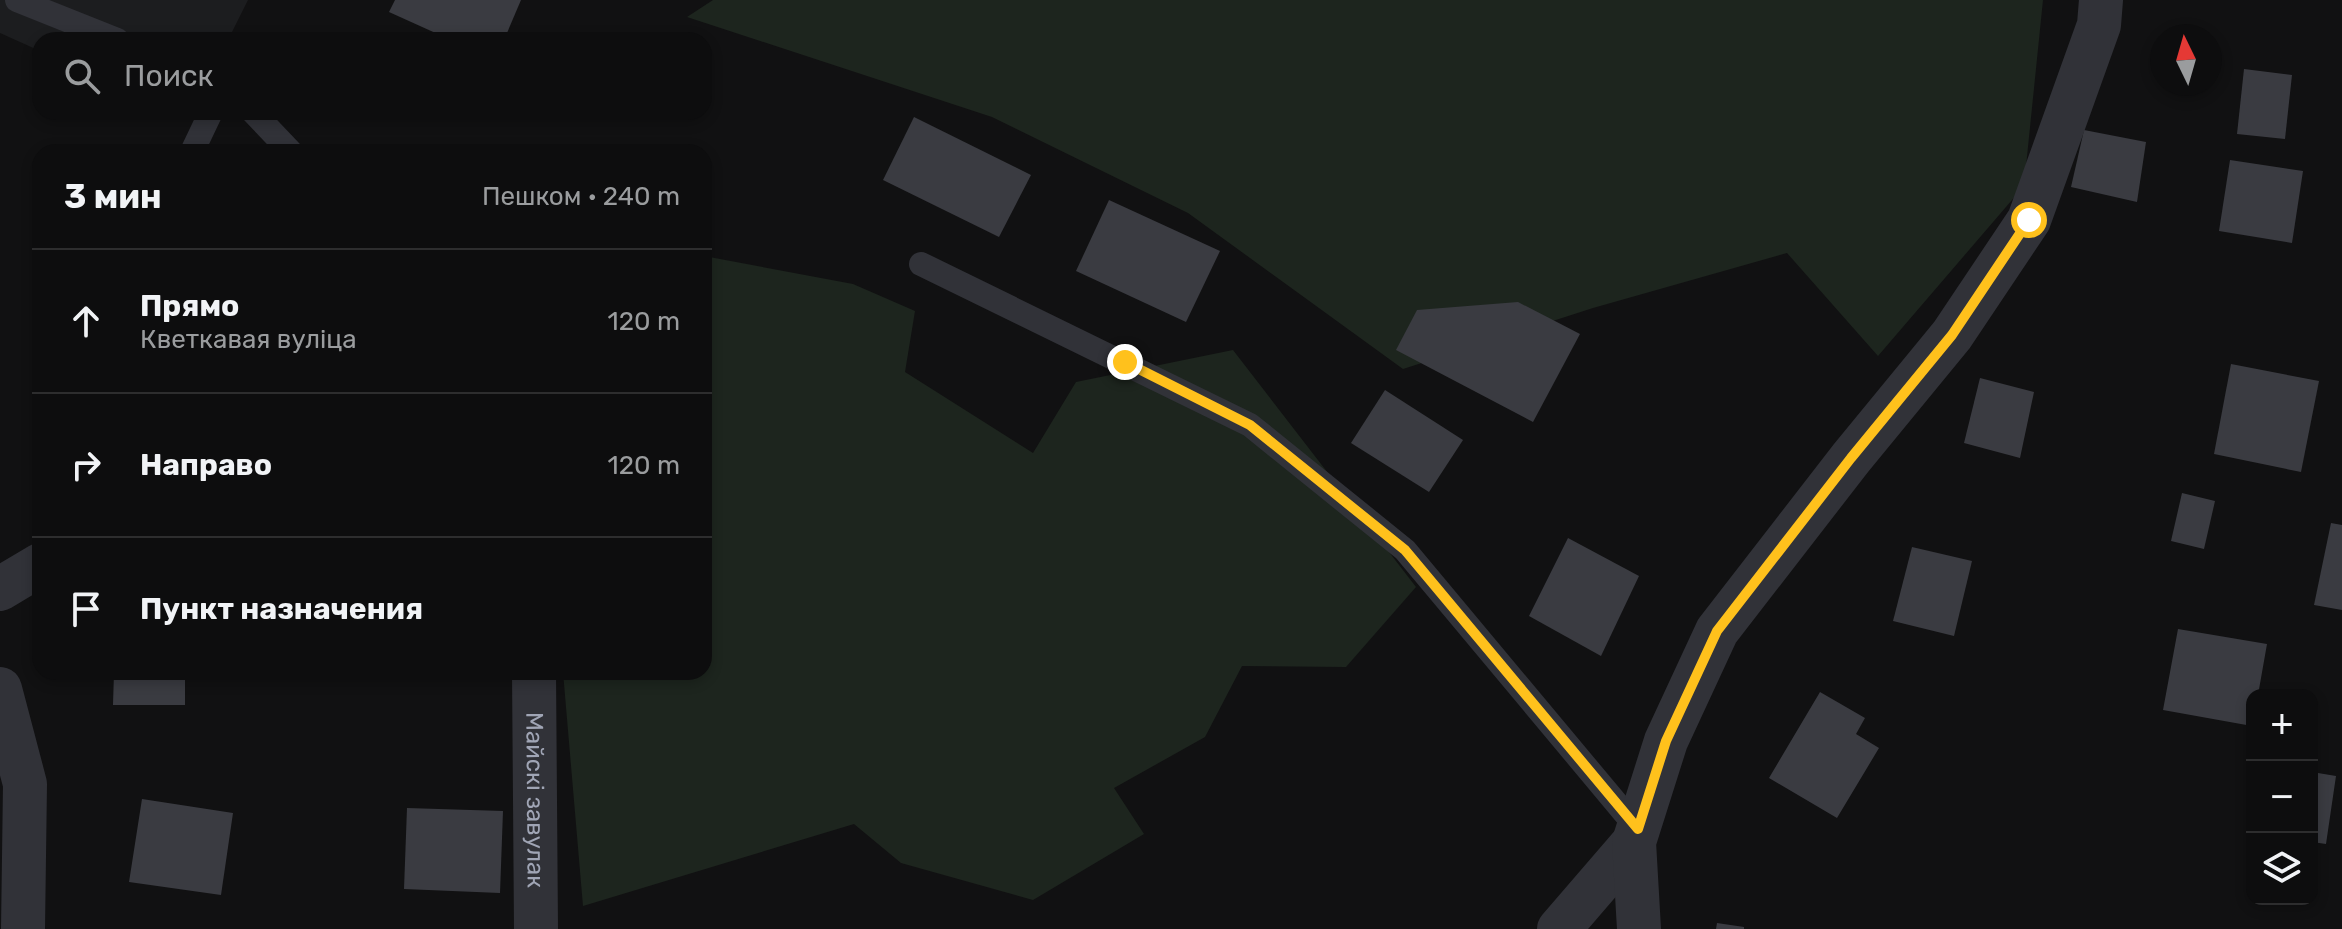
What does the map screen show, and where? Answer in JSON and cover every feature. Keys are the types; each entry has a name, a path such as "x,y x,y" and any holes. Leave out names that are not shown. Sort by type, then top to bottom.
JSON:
{"street":[{"path":"1639,929 1636,835 1666,741 1717,631 1851,458 1952,335 2029,220 2099,25 2101,0"},
{"path":"0,589 32,570"},
{"name":"Майскі завулак","path":"534,680 536,929"},
{"path":"0,689 25,784 23,929"},
{"path":"1559,929 1636,835"}],"lane":[{"path":"17,0 97,32"},
{"path":"196,144 207,120"},
{"path":"261,120 283,144"},
{"path":"921,264 1250,425 1405,550 1636,835"}],"shaded area":[{"path":"0,0 248,0 232,32 32,32 32,47 0,33"},
{"path":"713,0 2043,0 2024,186 1878,356 1787,253 1593,308 1403,369 1188,213 992,117 687,17"},
{"path":"712,258 853,284 915,311 905,372 1033,453 1076,382 1233,350 1416,587 1346,667 1242,666 1205,737 1114,788 1144,834 1033,900 901,863 854,824 583,906 564,680 712,680"}],"building":[{"path":"395,0 521,0 507,32 433,32 389,12"},
{"path":"2244,69 2292,75 2285,139 2237,134"},
{"path":"914,117 1031,175 999,237 883,180"},
{"path":"2084,130 2146,142 2137,202 2071,187"},
{"path":"2230,160 2303,171 2292,243 2219,231"},
{"path":"1109,200 1220,251 1186,322 1076,271"},
{"path":"1518,302 1580,334 1533,422 1396,350 1417,310"},
{"path":"2231,364 2319,381 2301,472 2214,454"},
{"path":"1980,378 2034,392 2020,458 1964,443"},
{"path":"1385,390 1463,440 1429,492 1351,443"},
{"path":"2182,493 2215,501 2204,549 2171,541"},
{"path":"2331,523 2342,525 2342,610 2314,605"},
{"path":"1568,538 1639,576 1601,656 1529,616"},
{"path":"1912,547 1972,561 1954,636 1893,621"},
{"path":"2178,629 2267,644 2259,689 2246,689 2246,725 2163,710"},
{"path":"114,680 185,680 185,705 113,705"},
{"path":"1820,692 1865,718 1856,734 1879,748 1837,818 1769,778"},
{"path":"2318,773 2336,776 2326,844 2318,843"},
{"path":"142,799 233,813 221,895 129,882"},
{"path":"407,808 503,811 500,893 404,889"},
{"path":"1717,923 1744,927 1744,929 1716,929"}],"route":[{"path":"1125,362 1250,425 1405,550 1638,829 1666,741 1717,631 1851,458 1952,335 2029,220"}]}
